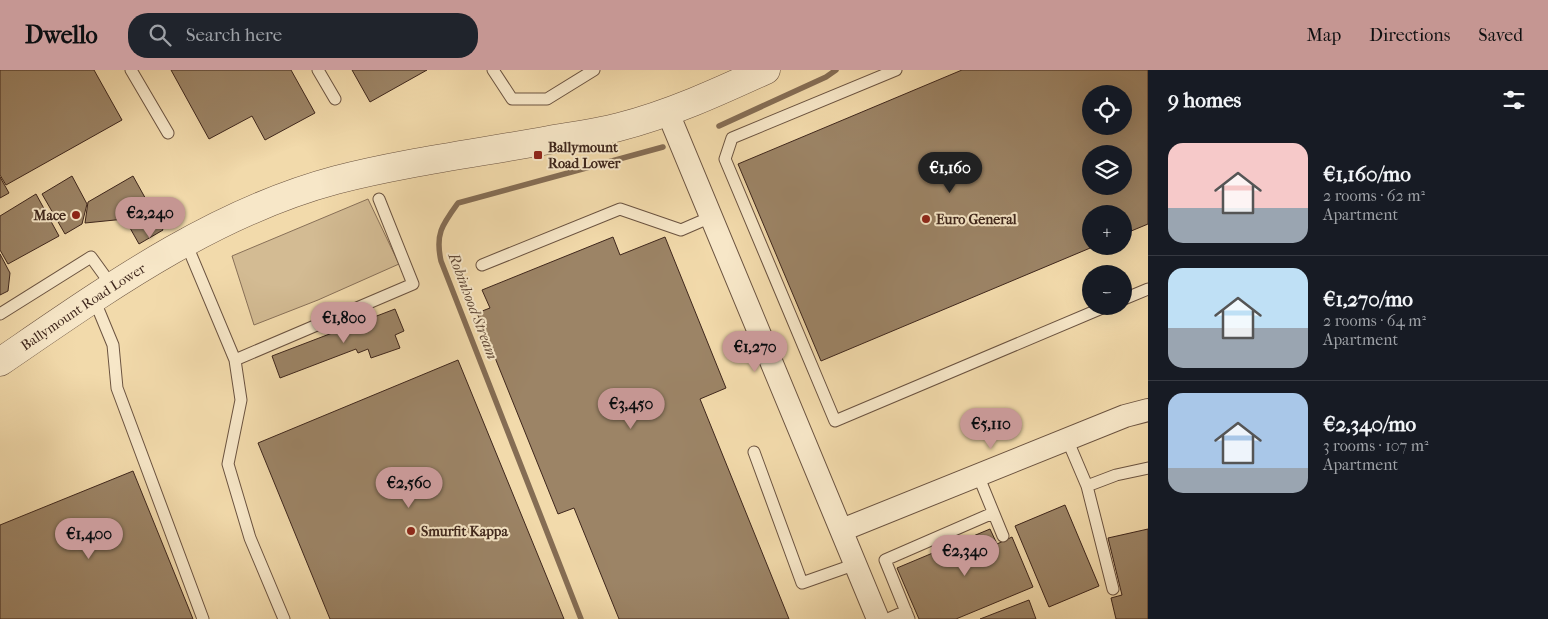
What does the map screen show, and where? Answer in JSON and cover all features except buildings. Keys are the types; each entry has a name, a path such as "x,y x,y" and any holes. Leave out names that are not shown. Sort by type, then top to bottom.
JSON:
{"street":[{"name":"Ballymount Road Lower","path":"0,362 104,293 186,243 219,224 273,202 334,181 400,166 617,128 668,113 766,70"},
{"path":"668,113 878,619"},
{"path":"842,530 1125,416 1148,410"}],"lane":[{"path":"131,70 168,132"},
{"path":"318,70 335,98"},
{"path":"493,70 512,100 547,99 594,70"},
{"path":"896,70 732,138 725,159 835,421 1086,315"},
{"path":"235,360 413,284 379,200"},
{"path":"482,265 620,209 681,230 711,218"},
{"path":"186,243 235,360 241,400 228,464 250,538 284,619"},
{"path":"0,314 91,257 104,293 113,345 117,388 203,619"},
{"path":"1132,296 1148,289"},
{"path":"1067,439 1087,486 1114,589"},
{"path":"754,452 802,583 856,564"},
{"path":"1087,486 1116,475 1148,468"},
{"path":"978,476 1003,536"},
{"path":"888,619 908,615 884,560 993,513"}],"shaded area":[{"path":"368,199 399,264 318,300 254,325 232,256"}],"waterway":[{"name":"Robinhood Stream","path":"719,126 826,77 836,70"},
{"name":"Robinhood Stream","path":"581,619 441,261 439,252 441,230 458,203 663,147"}],"place":[{"name":"Ballymount Road Lower","path":"538,155"},
{"name":"Mace","path":"76,215"},
{"name":"Euro General","path":"926,219"},
{"name":"Smurfit Kappa","path":"411,531"}]}
